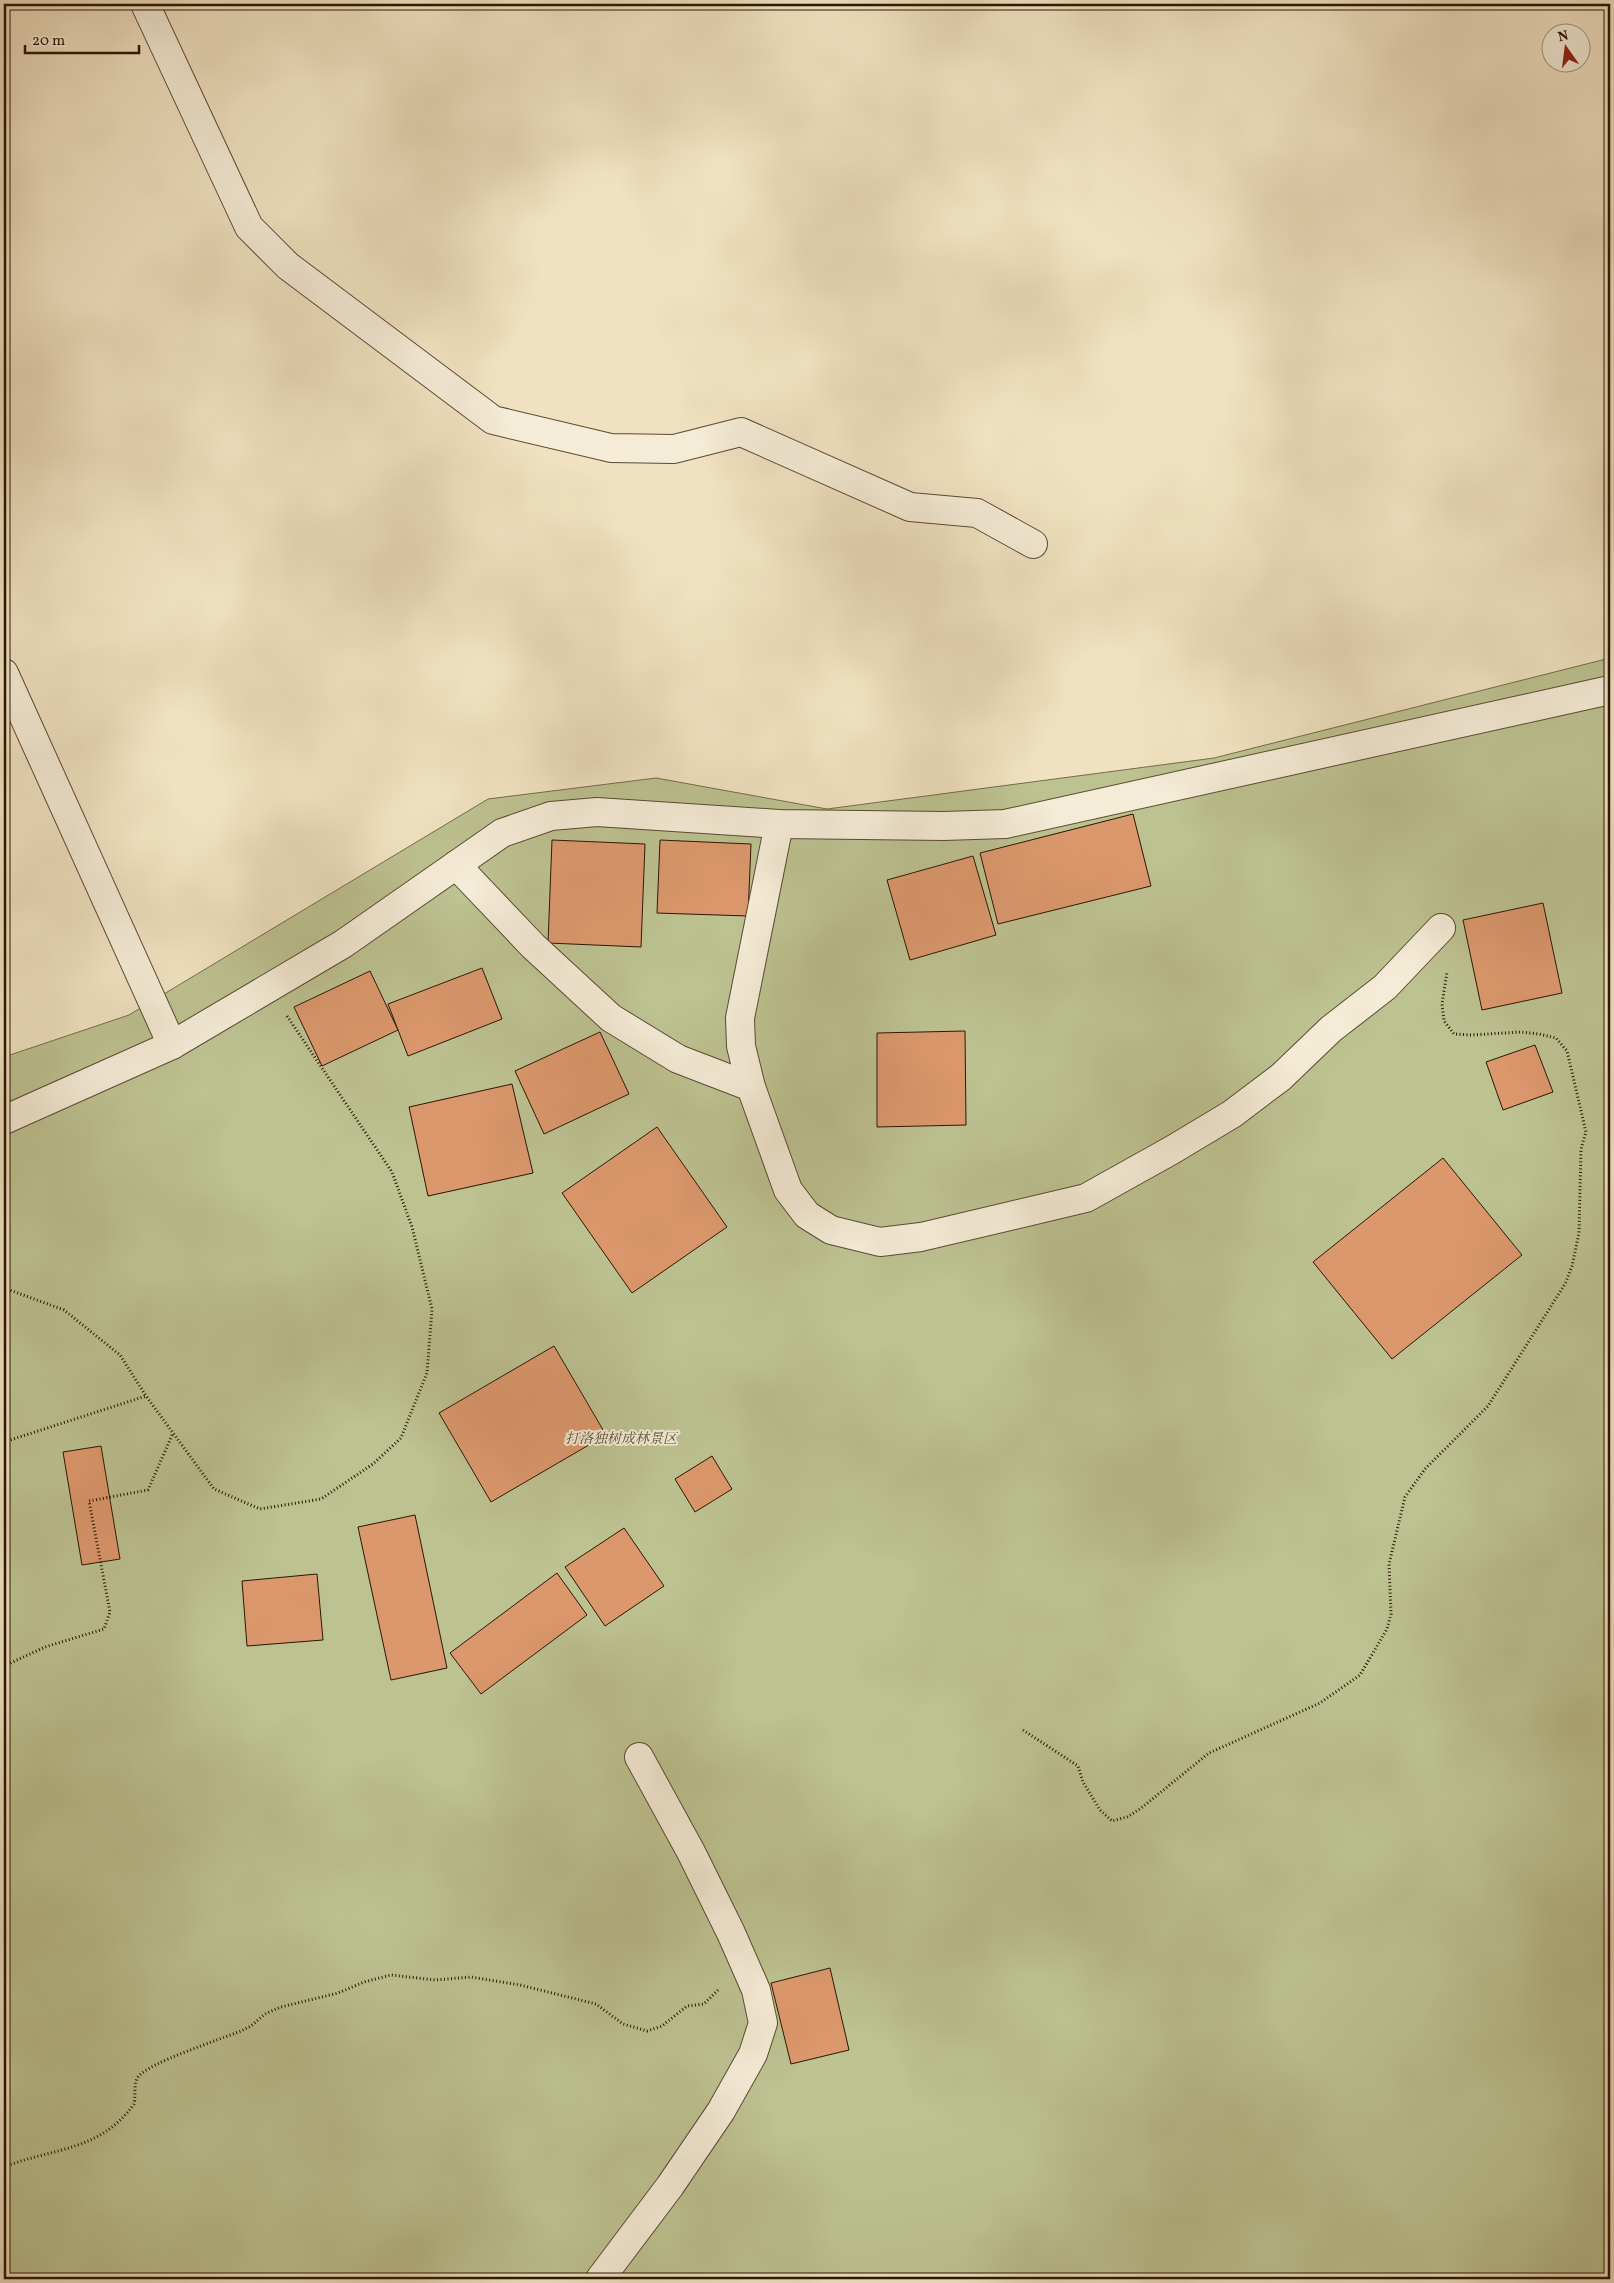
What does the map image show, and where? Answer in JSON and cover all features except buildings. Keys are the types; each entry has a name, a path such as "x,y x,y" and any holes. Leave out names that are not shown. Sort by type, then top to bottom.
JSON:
{"street":[{"path":"145,4 249,227 288,266 493,420 611,448 674,449 741,432 910,507 977,513 1033,544"},
{"path":"4,673 172,1045"},
{"path":"4,1120 172,1045 343,944 502,833 551,816 597,812 779,824 944,826 1005,824 1610,690"},
{"path":"779,824 740,1018 741,1046 751,1087 788,1190 807,1215 831,1230 880,1242 904,1239 1072,1203 1115,1183 1232,1114 1281,1077 1357,1006 1385,987 1441,928"},
{"path":"456,864 533,946 611,1018 678,1059 751,1087"},
{"path":"600,2279 670,2186 721,2110 753,2054 763,2023 756,1990 731,1933 691,1852 639,1757"}],"path":[{"path":"1023,1730 1078,1766 1083,1782 1100,1810 1112,1821 1127,1817 1140,1809 1209,1753 1320,1703 1335,1694 1360,1674 1380,1645 1387,1629 1390,1614 1388,1564 1405,1497 1425,1469 1488,1406 1554,1301 1572,1266 1581,1216 1581,1149 1586,1132 1567,1051 1556,1038 1539,1034 1521,1032 1471,1036 1454,1034 1444,1022 1442,1004 1449,957 1446,940 1441,928"},
{"path":"4,1288 64,1310 120,1355 146,1396 214,1489 260,1509 321,1499 373,1464 401,1438 427,1373 432,1310 412,1227 392,1172 268,988"},
{"path":"4,1442 146,1396"},
{"path":"4,1666 45,1647 104,1629 110,1612 89,1501 148,1490 173,1433"},
{"path":"4,2167 72,2149 103,2132 134,2104 135,2085 138,2077 160,2064 241,2031 265,2014 280,2007 338,1993 364,1982 391,1975 434,1980 472,1977 520,1985 596,2004 623,2024 647,2031 662,2026 687,2006 704,2004 722,1985"}],"green space":[{"name":"打洛独树成林景区","path":"1610,658 1610,2279 4,2279 4,1057 129,1015 488,799 656,778 827,809 1214,758"}]}
